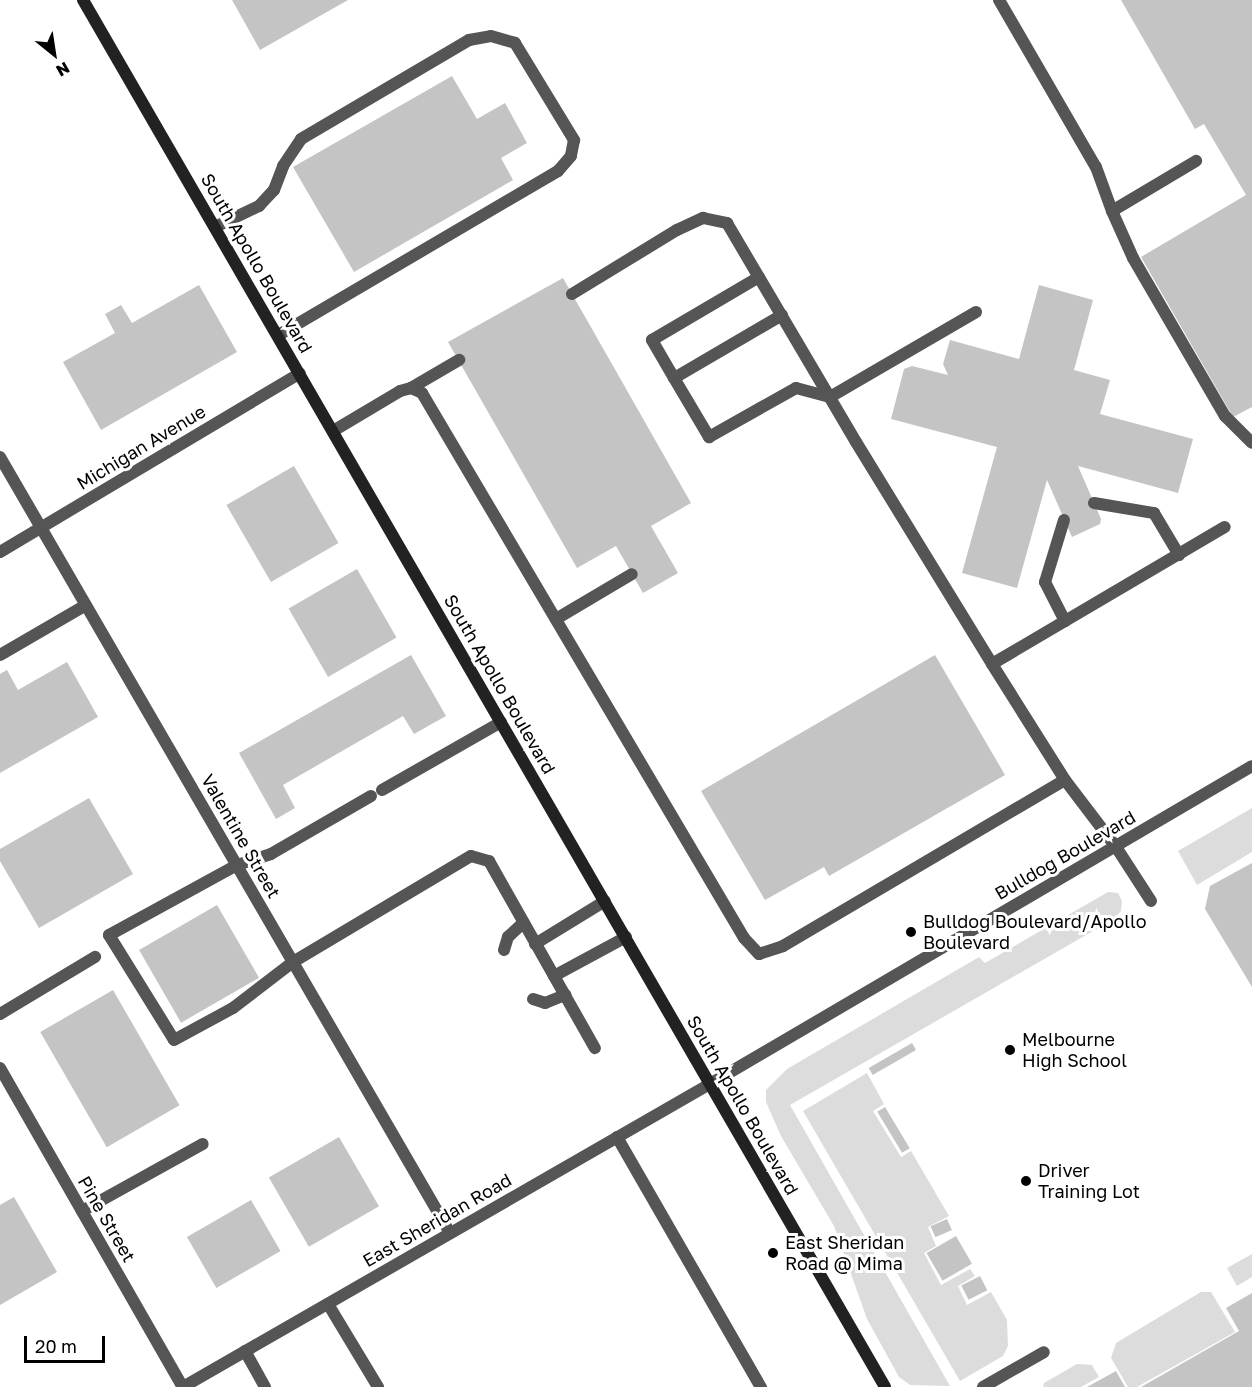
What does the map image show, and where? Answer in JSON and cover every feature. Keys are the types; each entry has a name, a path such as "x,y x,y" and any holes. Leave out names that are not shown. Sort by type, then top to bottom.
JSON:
{"street":[{"name":"South Apollo Boulevard","path":"83,0 885,1387"},
{"path":"999,0 1096,167 1133,258 1225,416 1252,443"},
{"path":"214,227 259,206 274,190 283,166 301,139 469,40 491,36 515,42 574,140 572,156 558,171 278,335"},
{"path":"1112,211 1196,161"},
{"path":"572,294 677,230 703,218 727,223 992,664 1065,780 1116,847 1151,901"},
{"path":"759,277 652,340 710,437 796,388 830,397 976,312"},
{"path":"674,378 782,315"},
{"path":"333,432 400,391 411,388 459,360"},
{"name":"Michigan Avenue","path":"0,552 300,373"},
{"path":"411,388 423,393 744,938 759,954 783,946 1065,780"},
{"name":"Valentine Street","path":"0,457 450,1233"},
{"path":"1094,503 1154,513 1179,555"},
{"path":"1064,520 1044,582 1065,621"},
{"path":"992,664 1225,527"},
{"path":"556,619 632,574"},
{"path":"0,655 86,605"},
{"path":"501,722 271,855 237,865 109,935 174,1040 233,1008 293,962 471,856 489,861 595,1048"},
{"name":"Bulldog Boulevard","path":"710,1084 1252,766"},
{"path":"535,944 605,901"},
{"path":"504,950 508,937 524,923"},
{"path":"554,976 626,937"},
{"path":"0,1014 95,957"},
{"path":"533,999 545,1003 565,995"},
{"name":"Pine Street","path":"0,1068 183,1387"},
{"name":"East Sheridan Road","path":"183,1387 710,1084"},
{"path":"617,1137 760,1387"},
{"path":"82,1211 203,1144"},
{"path":"328,1304 378,1387"},
{"path":"244,1351 265,1387"},
{"path":"983,1387 1044,1352"}],"shaded area":[{"path":"1252,808 1252,852 1197,885 1178,851"},
{"path":"1108,892 1118,893 1122,901 1121,911 1114,919 790,1105 950,1386 910,1385 899,1377 867,1319 834,1226 781,1136 766,1102 766,1090 787,1069 979,957 985,963"},
{"path":"867,1073 884,1104 873,1111 901,1157 911,1151 949,1216 928,1227 936,1246 924,1253 941,1285 970,1269 975,1276 958,1286 967,1305 991,1292 1007,1320 1008,1346 1003,1356 960,1381 803,1111"},
{"path":"1252,1254 1252,1277 1237,1286 1227,1268"},
{"path":"1201,1292 1211,1292 1235,1332 1137,1387 1128,1387 1111,1358 1116,1343"},
{"path":"1077,1364 1092,1365 1099,1377 1081,1387 1043,1387 1044,1383"}],"building":[{"path":"232,0 348,0 260,50"},
{"path":"1121,0 1252,0 1252,407 1233,417 1141,257 1246,195 1204,124 1195,129"},
{"path":"452,76 477,119 505,103 527,143 501,158 513,180 354,272 293,167"},
{"path":"563,278 691,503 651,526 678,573 643,593 616,546 577,568 448,342"},
{"path":"199,285 237,352 101,430 63,362 115,333 105,314 121,305 132,323"},
{"path":"1039,285 1093,300 1074,370 1110,380 1100,414 1193,439 1178,493 1078,466 1101,519 1100,524 1072,537 1047,480 1017,588 962,573 997,447 891,419 904,369 912,366 948,375 943,364 950,340 1019,359"},
{"path":"294,466 338,543 271,582 226,505"},
{"path":"357,569 396,637 328,677 289,608"},
{"path":"411,655 446,716 414,734 403,716 283,785 295,808 276,819 239,753"},
{"path":"935,655 1005,775 829,876 824,867 765,900 701,791"},
{"path":"67,662 98,717 0,773 0,674 7,670 18,690"},
{"path":"89,798 133,874 39,928 0,861 0,849"},
{"path":"1252,863 1252,987 1205,909 1210,886"},
{"path":"217,905 259,978 181,1023 139,950"},
{"path":"113,990 180,1105 107,1147 40,1032"},
{"path":"912,1043 916,1050 873,1075 869,1068"},
{"path":"885,1107 910,1148 902,1153 877,1112"},
{"path":"339,1137 379,1206 309,1247 269,1178"},
{"path":"14,1197 57,1272 0,1305 0,1205"},
{"path":"251,1200 280,1251 216,1288 187,1237"},
{"path":"947,1219 952,1230 935,1237 931,1226"},
{"path":"956,1236 972,1264 943,1281 927,1253"},
{"path":"980,1276 987,1290 969,1300 961,1286"},
{"path":"1252,1293 1252,1387 1141,1387 1239,1331 1226,1308"},
{"path":"1116,1371 1125,1387 1087,1387"}],"place":[{"name":"Bulldog Boulevard/Apollo Boulevard","path":"911,932"},
{"name":"Melbourne High School","path":"1010,1050"},
{"name":"Driver Training Lot","path":"1026,1181"},
{"name":"East Sheridan Road @ Mima","path":"773,1253"}]}
